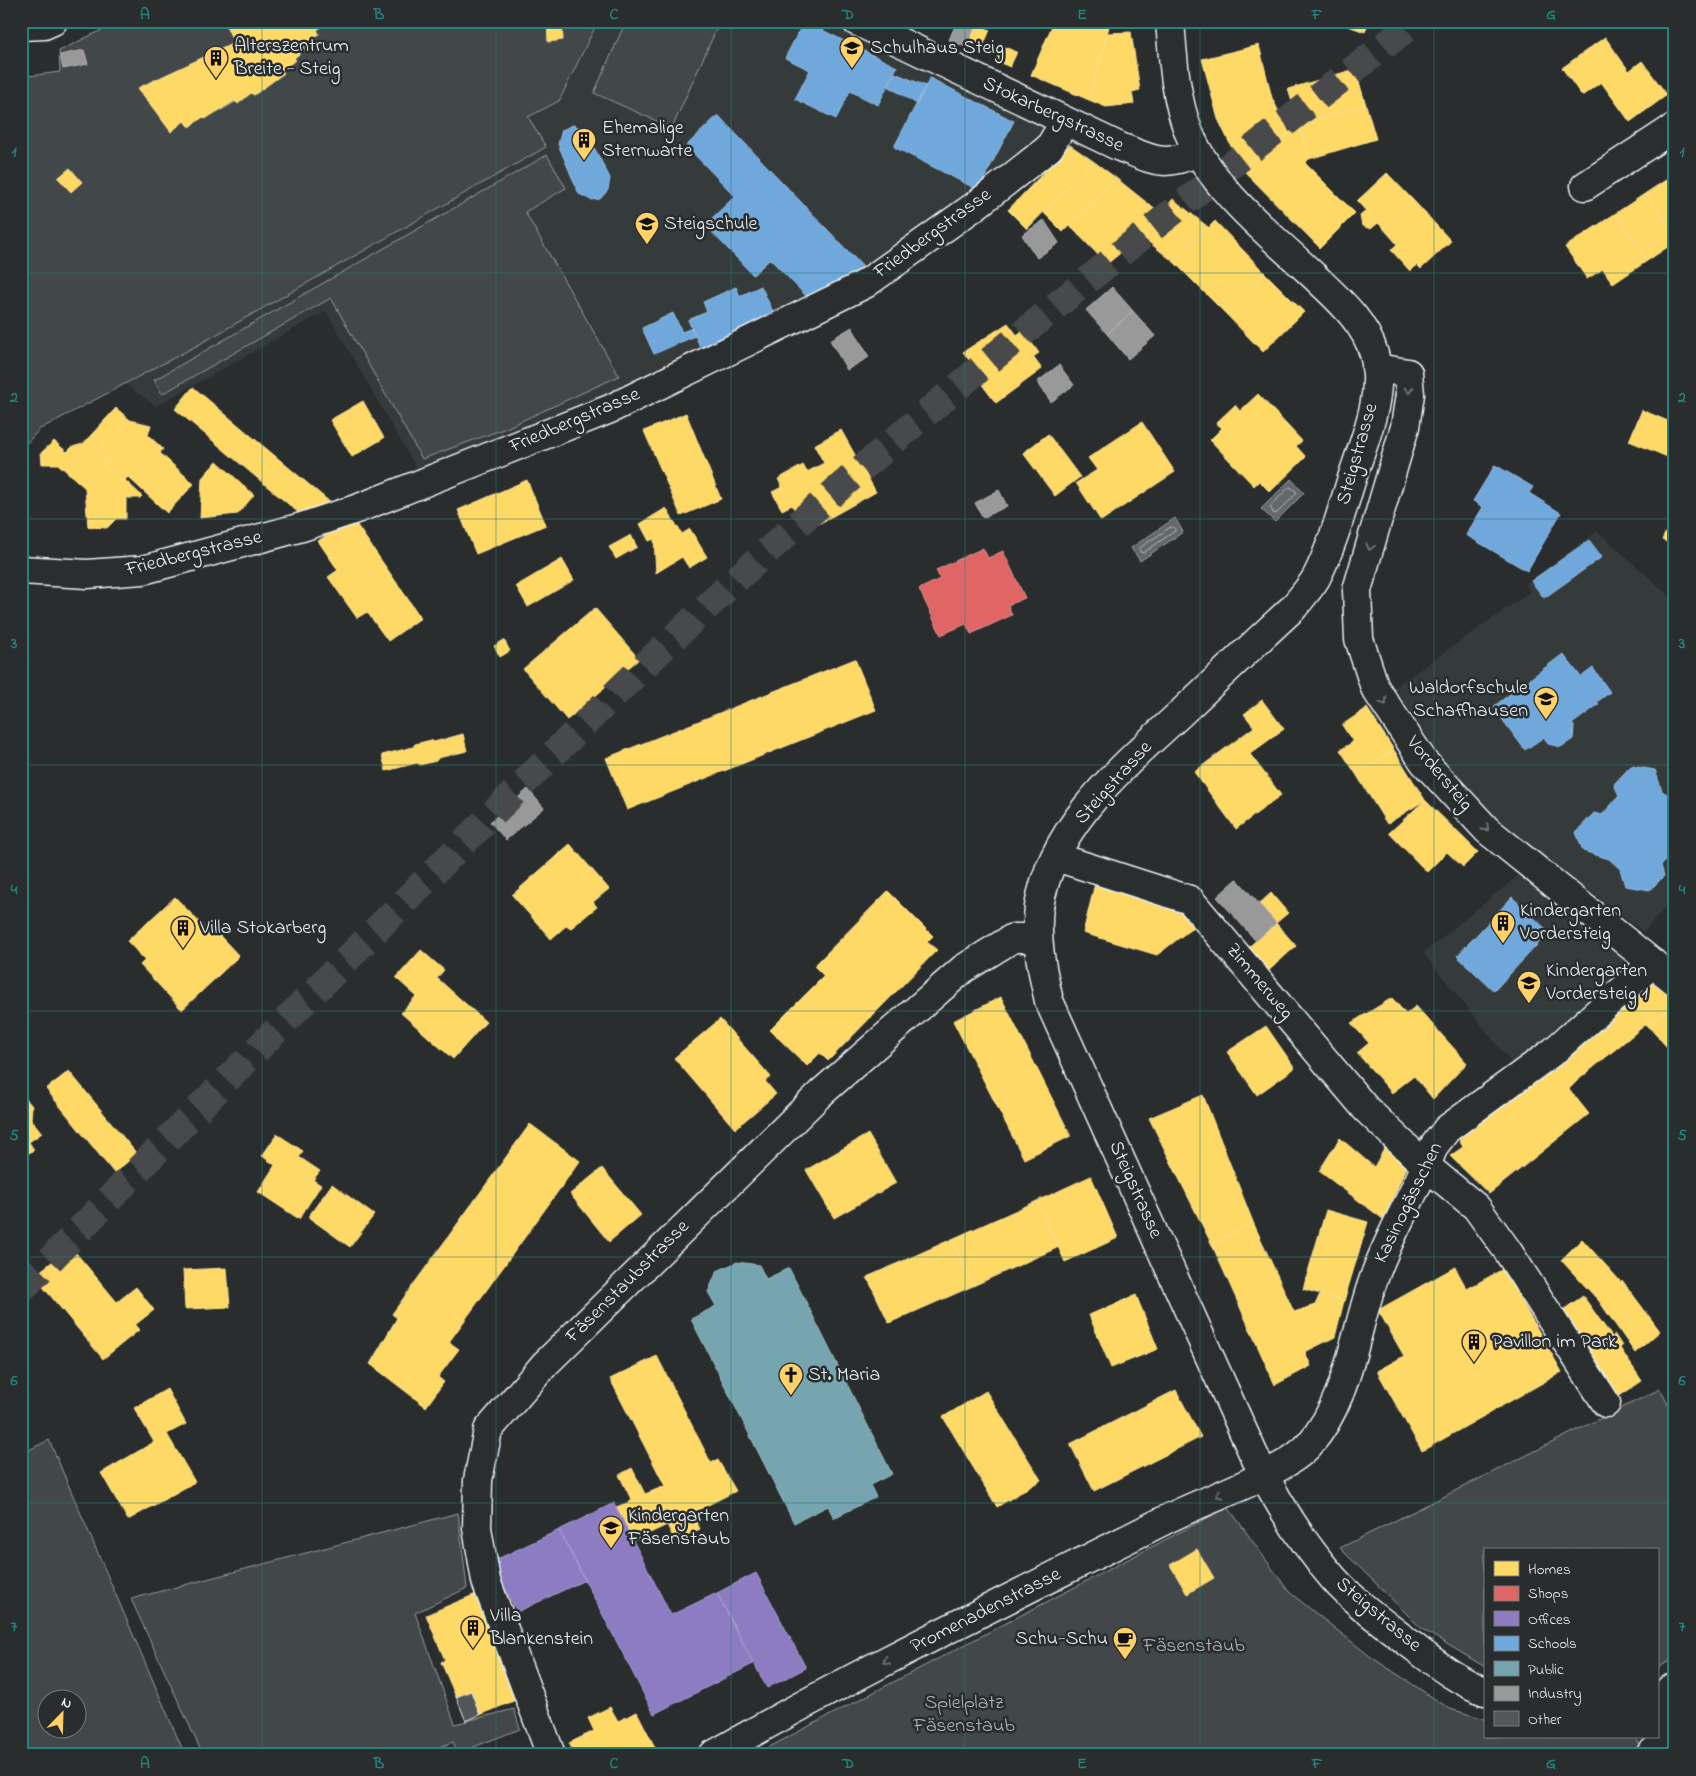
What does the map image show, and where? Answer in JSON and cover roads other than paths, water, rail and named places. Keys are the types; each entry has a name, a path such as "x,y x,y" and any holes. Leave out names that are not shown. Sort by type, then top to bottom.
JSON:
{"street":[{"path":"21,26 44,25 52,21"},
{"name":"Stokarbergstrasse","path":"856,21 1120,147 1159,162 1178,161 1198,152"},
{"name":"Steigstrasse","path":"1170,21 1179,95 1188,131 1198,152 1234,200 1345,306 1364,332 1374,353 1376,397 1366,435 1331,543 1315,579 1293,608 1124,766 1097,795 1074,827 1056,857 1039,907 1038,938 1049,1001 1264,1475 1312,1550 1334,1578 1368,1611 1439,1666 1484,1690"},
{"name":"Friedbergstrasse","path":"21,570 87,574 143,570 302,527 359,508 610,409 865,284 975,206 1049,148 1065,121"},
{"path":"1585,186 1675,127"},
{"name":"Vordersteig","path":"1376,368 1408,374 1410,394 1405,426 1357,590 1359,639 1375,688 1424,762 1487,830 1675,981"},
{"name":"Zimmerweg","path":"1056,857 1190,900 1366,1109 1426,1166 1476,1207 1507,1250 1606,1403"},
{"name":"Fäsenstaubstrasse","path":"550,1755 486,1581 477,1528 477,1509 478,1480 488,1430 545,1364 821,1093 963,969 1013,938 1038,938"},
{"name":"Kasinogässchen","path":"1264,1475 1297,1458 1322,1428 1342,1385 1374,1278 1434,1146 1447,1129 1554,1051 1653,963"},
{"name":"Promenadenstrasse","path":"713,1755 795,1708 1182,1511 1264,1475"},
{"path":"1650,1755 1665,1740 1667,1690"}],"water":[{"path":"1291,479 1304,493 1275,522 1261,509"},
{"path":"1175,518 1183,532 1140,561 1131,548"}],"tunnel":[{"path":"21,1290 180,1127 448,858 703,610 867,464 1021,334 1257,145 1416,21"}],"place":[{"name":"Schulhaus Steig","path":"852,69"},
{"name":"Alterszentrum Breite - Steig","path":"216,79"},
{"name":"Ehemalige Sternwarte","path":"584,161"},
{"name":"Steigschule","path":"647,245"},
{"name":"Waldorfschule Schaffhausen","path":"1546,720"},
{"name":"Kindergarten Vordersteig","path":"1503,944"},
{"name":"Villa Stokarberg","path":"183,949"},
{"name":"Kindergarten Vordersteig 1","path":"1529,1004"},
{"name":"Pavillon im Park","path":"1474,1363"},
{"name":"St. Maria","path":"791,1396"},
{"name":"Kindergarten Fäsenstaub","path":"611,1549"},
{"name":"Villa Blankenstein","path":"473,1649"},
{"name":"Schu-Schu","path":"1125,1660"}],"park label":[{"name":"Fäsenstaub","path":"1194,1646"},
{"name":"Spielplatz Fäsenstaub","path":"964,1714"}]}
